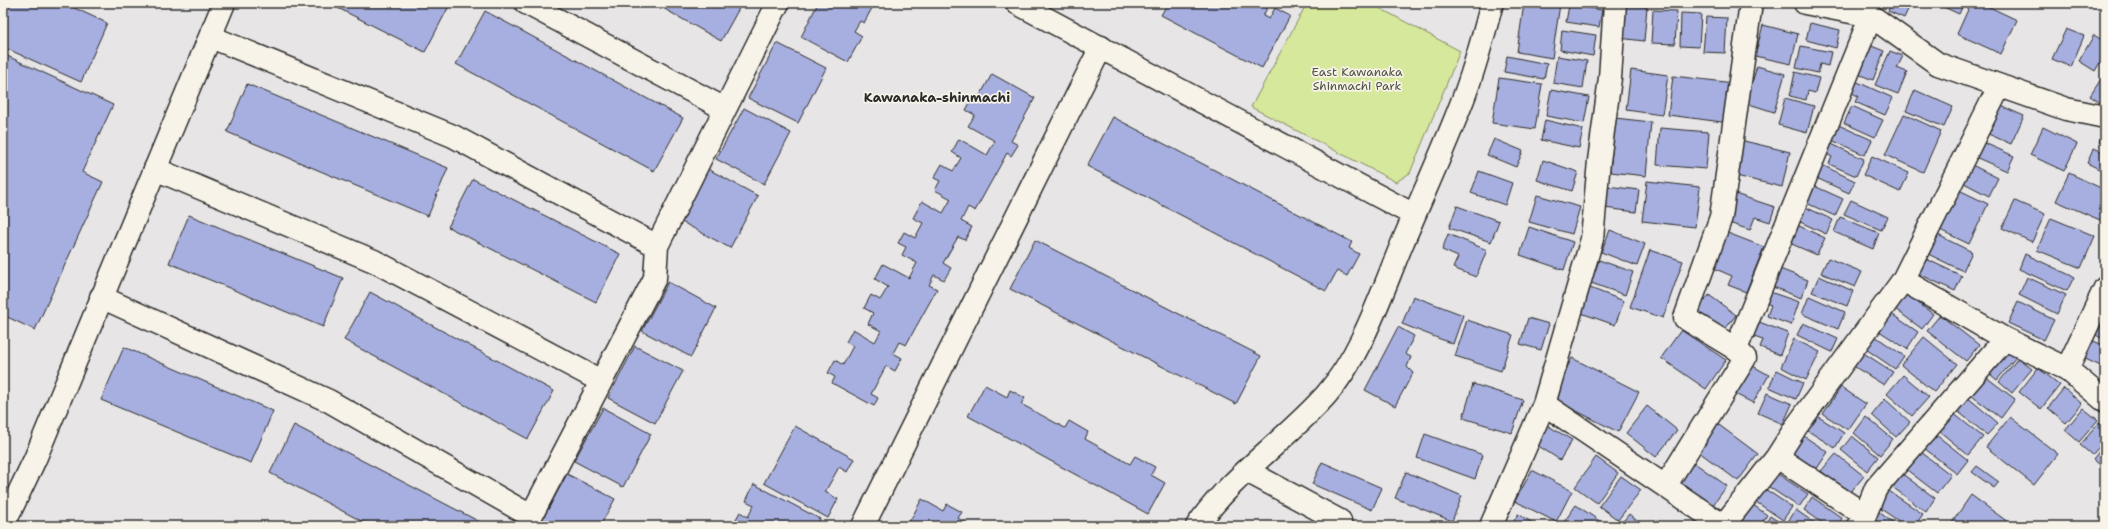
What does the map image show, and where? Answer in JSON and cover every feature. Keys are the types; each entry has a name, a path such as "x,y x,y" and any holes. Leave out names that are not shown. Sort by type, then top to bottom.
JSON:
{"street":[{"path":"3,526 35,459 224,3"},
{"path":"526,3 725,109"},
{"path":"101,297 329,401 531,516 655,278 657,246 778,3"},
{"path":"1017,3 1102,46 1414,215"},
{"path":"1197,526 1208,510 1326,395 1344,370 1369,322 1465,94 1479,53 1492,3"},
{"path":"1491,526 1544,404 1592,240 1599,161 1610,78 1615,3"},
{"path":"1666,485 1746,358 1736,349 1685,318 1721,217 1751,3"},
{"path":"1812,4 1871,16 1938,64 1999,87 2066,109 2105,117"},
{"path":"1736,349 1871,16"},
{"path":"211,37 453,136 657,246"},
{"path":"863,526 1102,46"},
{"path":"1544,404 1666,485 1724,526 1777,457 1796,427 1903,280 1999,87"},
{"path":"155,169 374,261 601,381"},
{"path":"1903,280 2005,339 2067,369 2105,401"},
{"path":"2067,369 2105,288"},
{"path":"1777,457 1862,520 1876,488 2005,339"},
{"path":"1247,471 1340,521 1338,526"}],"green space":[{"name":"East Kawanaka Shinmachi Park","path":"1307,3 1370,3 1460,51 1410,173 1396,182 1251,107"}],"building":[{"path":"3,3 69,3 68,5 107,23 81,82 3,47"},
{"path":"328,3 439,3 448,8 425,52"},
{"path":"654,3 742,3 721,41"},
{"path":"818,3 862,3 872,8 864,23 860,21 854,31 862,36 848,62 801,37"},
{"path":"1168,3 1256,3 1267,8 1263,16 1269,19 1275,8 1290,16 1262,68 1161,15"},
{"path":"1524,3 1560,4 1552,58 1517,52"},
{"path":"1892,3 1911,3 1904,18 1888,11"},
{"path":"1935,3 1964,3 1959,14"},
{"path":"1971,3 1981,3 2017,20 2001,54 1957,34"},
{"path":"1623,4 1647,7 1644,41 1619,38"},
{"path":"1569,5 1602,10 1599,27 1566,22"},
{"path":"1653,10 1677,11 1675,44 1651,43"},
{"path":"485,11 683,118 654,171 456,64"},
{"path":"1681,13 1701,14 1699,47 1680,46"},
{"path":"1706,17 1727,18 1725,53 1703,52"},
{"path":"1810,23 1840,30 1836,48 1806,40"},
{"path":"1763,25 1798,34 1791,64 1755,56"},
{"path":"2066,29 2084,36 2071,67 2052,59"},
{"path":"1562,30 1596,35 1593,56 1560,50"},
{"path":"2094,35 2105,42 2105,54 2095,71 2079,61"},
{"path":"777,43 826,68 798,123 748,98"},
{"path":"1864,43 1884,51 1873,80 1853,72"},
{"path":"1801,46 1831,52 1828,66 1820,64 1818,73 1796,68"},
{"path":"1890,51 1903,56 1897,68 1907,72 1898,94 1875,85"},
{"path":"3,54 113,105 82,172 103,182 35,330 3,315"},
{"path":"1507,56 1547,64 1544,79 1504,72"},
{"path":"1557,56 1587,61 1583,88 1553,83"},
{"path":"1757,66 1785,74 1774,112 1746,103"},
{"path":"1631,70 1668,75 1662,115 1626,110"},
{"path":"1795,72 1819,78 1815,93 1808,91 1806,100 1790,96"},
{"path":"2105,73 2105,106 2090,96"},
{"path":"992,74 1035,98 1011,141 1018,145 1011,156 1007,153 975,211 968,207 961,221 972,227 965,240 958,237 943,263 951,268 944,280 934,275 929,285 937,289 906,345 899,342 893,353 902,358 895,371 886,366 871,394 878,398 874,406 832,383 835,377 828,373 835,360 843,365 853,346 846,342 853,329 875,342 881,331 868,324 873,313 864,308 871,295 880,300 888,287 875,279 883,264 909,278 917,263 902,255 906,247 898,243 904,232 915,238 923,223 913,218 922,201 943,213 951,199 935,190 940,181 934,178 942,164 953,171 961,158 952,152 959,139 987,155 995,141 968,126 975,115 966,110 971,101 976,103"},
{"path":"1673,76 1734,83 1730,123 1668,115"},
{"path":"1499,78 1542,84 1535,129 1492,123"},
{"path":"1853,80 1893,98 1885,115 1855,102 1858,96 1848,91"},
{"path":"247,84 448,168 428,216 227,132"},
{"path":"1551,90 1589,97 1584,123 1546,116"},
{"path":"1915,90 1953,107 1944,127 1906,111"},
{"path":"1785,98 1814,106 1807,133 1778,125"},
{"path":"1999,105 2024,116 2011,144 1986,133"},
{"path":"1852,106 1883,120 1875,137 1844,123"},
{"path":"744,108 791,133 764,184 716,159"},
{"path":"1904,114 1941,131 1923,172 1885,155"},
{"path":"1113,117 1352,242 1349,248 1359,254 1347,276 1337,271 1326,291 1087,166"},
{"path":"1615,118 1651,122 1646,176 1610,172"},
{"path":"1545,120 1583,129 1579,148 1541,140"},
{"path":"1834,123 1872,140 1865,155 1827,138"},
{"path":"2043,127 2077,144 2064,171 2030,155"},
{"path":"1660,128 1709,132 1706,169 1657,165"},
{"path":"2105,128 2105,145 2099,142"},
{"path":"1494,139 1523,151 1516,167 1487,155"},
{"path":"1740,140 1790,152 1782,187 1732,175"},
{"path":"1980,141 2014,156 2007,171 1973,156"},
{"path":"1827,142 1864,159 1856,176 1829,164 1832,157 1823,152"},
{"path":"2094,148 2105,153 2105,172 2087,163"},
{"path":"1872,156 1909,173 1900,192 1863,175"},
{"path":"1543,160 1578,172 1572,191 1537,180"},
{"path":"1818,163 1855,181 1849,193 1812,176"},
{"path":"1970,164 1998,178 1989,196 1962,182"},
{"path":"708,169 758,196 730,248 680,221"},
{"path":"1479,171 1512,183 1505,205 1471,193"},
{"path":"2069,173 2105,190 2105,209 2100,220 2056,201"},
{"path":"473,179 620,254 596,302 448,227"},
{"path":"1647,181 1700,187 1695,227 1642,221"},
{"path":"1812,185 1843,199 1835,216 1804,202"},
{"path":"1607,186 1639,190 1636,212 1604,208"},
{"path":"1957,189 1988,204 1969,244 1938,229"},
{"path":"1735,194 1775,207 1770,222 1755,217 1750,230 1726,222"},
{"path":"1537,195 1580,207 1572,234 1529,222"},
{"path":"1851,200 1888,217 1881,230 1844,214"},
{"path":"2015,201 2045,214 2032,242 2002,228"},
{"path":"1457,206 1499,221 1491,242 1449,228"},
{"path":"1803,206 1833,220 1826,234 1796,220"},
{"path":"189,215 343,278 323,327 169,263"},
{"path":"1840,217 1879,233 1873,249 1834,232"},
{"path":"2051,218 2095,236 2081,268 2037,250"},
{"path":"1795,224 1825,238 1817,255 1787,242"},
{"path":"1529,227 1573,242 1564,270 1520,255"},
{"path":"1610,230 1645,244 1637,266 1601,252"},
{"path":"1725,232 1764,247 1746,292 1728,285 1732,276 1711,267"},
{"path":"1934,233 1972,252 1963,271 1924,252"},
{"path":"1448,234 1487,250 1476,277 1453,268 1458,257 1442,250"},
{"path":"1035,240 1261,356 1236,404 1010,289"},
{"path":"1650,250 1683,261 1663,318 1630,307"},
{"path":"2025,254 2074,277 2067,291 2019,269"},
{"path":"1828,258 1862,272 1855,287 1821,273"},
{"path":"1924,258 1962,276 1955,291 1917,273"},
{"path":"1599,260 1633,272 1625,295 1591,283"},
{"path":"1780,269 1808,280 1801,298 1773,287"},
{"path":"1819,276 1853,291 1847,306 1812,292"},
{"path":"2027,277 2066,295 2057,314 2019,295"},
{"path":"668,282 716,308 691,357 642,331"},
{"path":"1590,288 1624,301 1615,325 1581,313"},
{"path":"1764,290 1799,302 1791,325 1767,316 1771,305 1760,301"},
{"path":"1902,291 1933,314 1922,329 1891,306"},
{"path":"370,292 554,391 528,439 344,340"},
{"path":"1709,295 1736,315 1723,332 1696,312"},
{"path":"1413,296 1463,315 1453,344 1402,324"},
{"path":"1809,296 1845,312 1838,329 1802,314"},
{"path":"2018,302 2054,320 2044,340 2008,323"},
{"path":"1887,311 1918,332 1907,349 1876,329"},
{"path":"1940,315 1979,345 1966,361 1927,331"},
{"path":"1528,318 1549,324 1541,350 1520,344"},
{"path":"1467,320 1513,335 1501,371 1455,356"},
{"path":"1754,320 1788,333 1780,355 1760,347 1763,340 1748,335"},
{"path":"2101,320 2105,322 2105,340 2094,334"},
{"path":"1803,323 1838,339 1832,352 1797,335"},
{"path":"1398,327 1414,336 1405,354 1411,357 1407,367 1413,373 1395,406 1365,390"},
{"path":"1681,330 1726,360 1706,389 1661,358"},
{"path":"1872,334 1904,356 1895,369 1863,347"},
{"path":"1924,337 1957,364 1934,392 1901,365"},
{"path":"1794,339 1820,352 1806,380 1781,367"},
{"path":"2089,339 2105,346 2105,368 2081,357"},
{"path":"635,346 683,371 655,423 608,398"},
{"path":"2003,346 2016,357 1997,380 1984,369"},
{"path":"124,347 273,411 251,463 101,400"},
{"path":"1859,350 1893,372 1884,385 1850,364"},
{"path":"1572,358 1639,392 1618,432 1551,398"},
{"path":"2018,358 2032,369 2012,393 1999,382"},
{"path":"1749,364 1769,375 1753,403 1733,393"},
{"path":"2038,368 2060,385 2041,409 2019,392"},
{"path":"1777,370 1803,383 1796,399 1769,387"},
{"path":"1982,374 2015,399 2001,418 1968,393"},
{"path":"1903,375 1929,397 1912,416 1887,394"},
{"path":"1473,384 1523,400 1512,433 1463,418"},
{"path":"985,385 1007,397 1010,390 1025,398 1021,404 1065,428 1069,421 1088,432 1085,439 1130,464 1135,456 1155,467 1151,475 1165,483 1148,514 968,416"},
{"path":"1841,387 1866,404 1848,430 1823,414"},
{"path":"2064,388 2082,404 2066,423 2048,408"},
{"path":"1767,393 1792,404 1783,424 1758,413"},
{"path":"1966,396 1998,423 1987,435 1955,409"},
{"path":"1885,399 1910,422 1896,437 1872,415"},
{"path":"1647,406 1677,430 1656,457 1626,433"},
{"path":"603,408 651,434 623,487 574,461"},
{"path":"2083,408 2098,420 2079,442 2065,430"},
{"path":"1953,413 1983,437 1968,455 1938,430"},
{"path":"1814,414 1844,433 1835,448 1805,429"},
{"path":"1866,417 1893,439 1880,455 1854,433"},
{"path":"2010,417 2058,454 2034,485 1986,447"},
{"path":"1715,422 1758,454 1738,481 1695,449"},
{"path":"2099,423 2105,427 2105,440 2092,455 2080,445"},
{"path":"1545,424 1572,440 1560,460 1534,443"},
{"path":"294,425 480,522 478,526 371,526 270,473"},
{"path":"795,426 854,459 847,472 839,467 825,492 838,499 828,518 764,483"},
{"path":"1799,433 1828,452 1816,470 1787,451"},
{"path":"1425,434 1483,455 1475,479 1417,458"},
{"path":"1935,434 1968,460 1957,474 1924,448"},
{"path":"1852,436 1878,457 1867,471 1841,450"},
{"path":"2105,444 2105,469 2093,459"},
{"path":"1921,452 1951,475 1937,493 1907,470"},
{"path":"1836,454 1864,476 1849,494 1821,471"},
{"path":"1596,457 1618,473 1597,503 1575,487"},
{"path":"1689,459 1727,486 1710,509 1672,482"},
{"path":"1322,462 1382,488 1372,510 1312,484"},
{"path":"1977,466 1999,482 1994,488 1972,472"},
{"path":"1532,470 1572,491 1556,522 1515,501"},
{"path":"1406,472 1462,496 1452,521 1395,498"},
{"path":"1775,472 1808,494 1799,507 1766,485"},
{"path":"1901,473 1935,498 1926,512 1891,486"},
{"path":"567,474 615,499 600,526 548,526 541,522"},
{"path":"1621,476 1641,490 1618,520 1599,506"},
{"path":"754,484 820,519 817,526 732,526 740,512 748,517 754,505 746,501"},
{"path":"1762,487 1792,507 1783,520 1753,500"},
{"path":"1886,489 1923,514 1915,526 1906,526 1875,505"},
{"path":"1971,495 2012,525 1953,526 1951,524"},
{"path":"1812,497 1842,518 1837,526 1827,526 1804,510"},
{"path":"922,499 943,511 947,504 962,512 958,518 971,526 907,526"},
{"path":"1749,502 1767,515 1760,526 1738,526 1734,523"},
{"path":"1576,505 1607,526 1561,526"},
{"path":"1796,510 1819,526 1791,526 1787,523"},
{"path":"1876,510 1898,526 1867,526"},
{"path":"1518,514 1538,526 1511,526"},
{"path":"1629,514 1643,526 1619,526"},
{"path":"1770,516 1785,526 1764,526"}],"district":[{"name":"Kawanaka-shinmachi","path":"937,97"}]}
